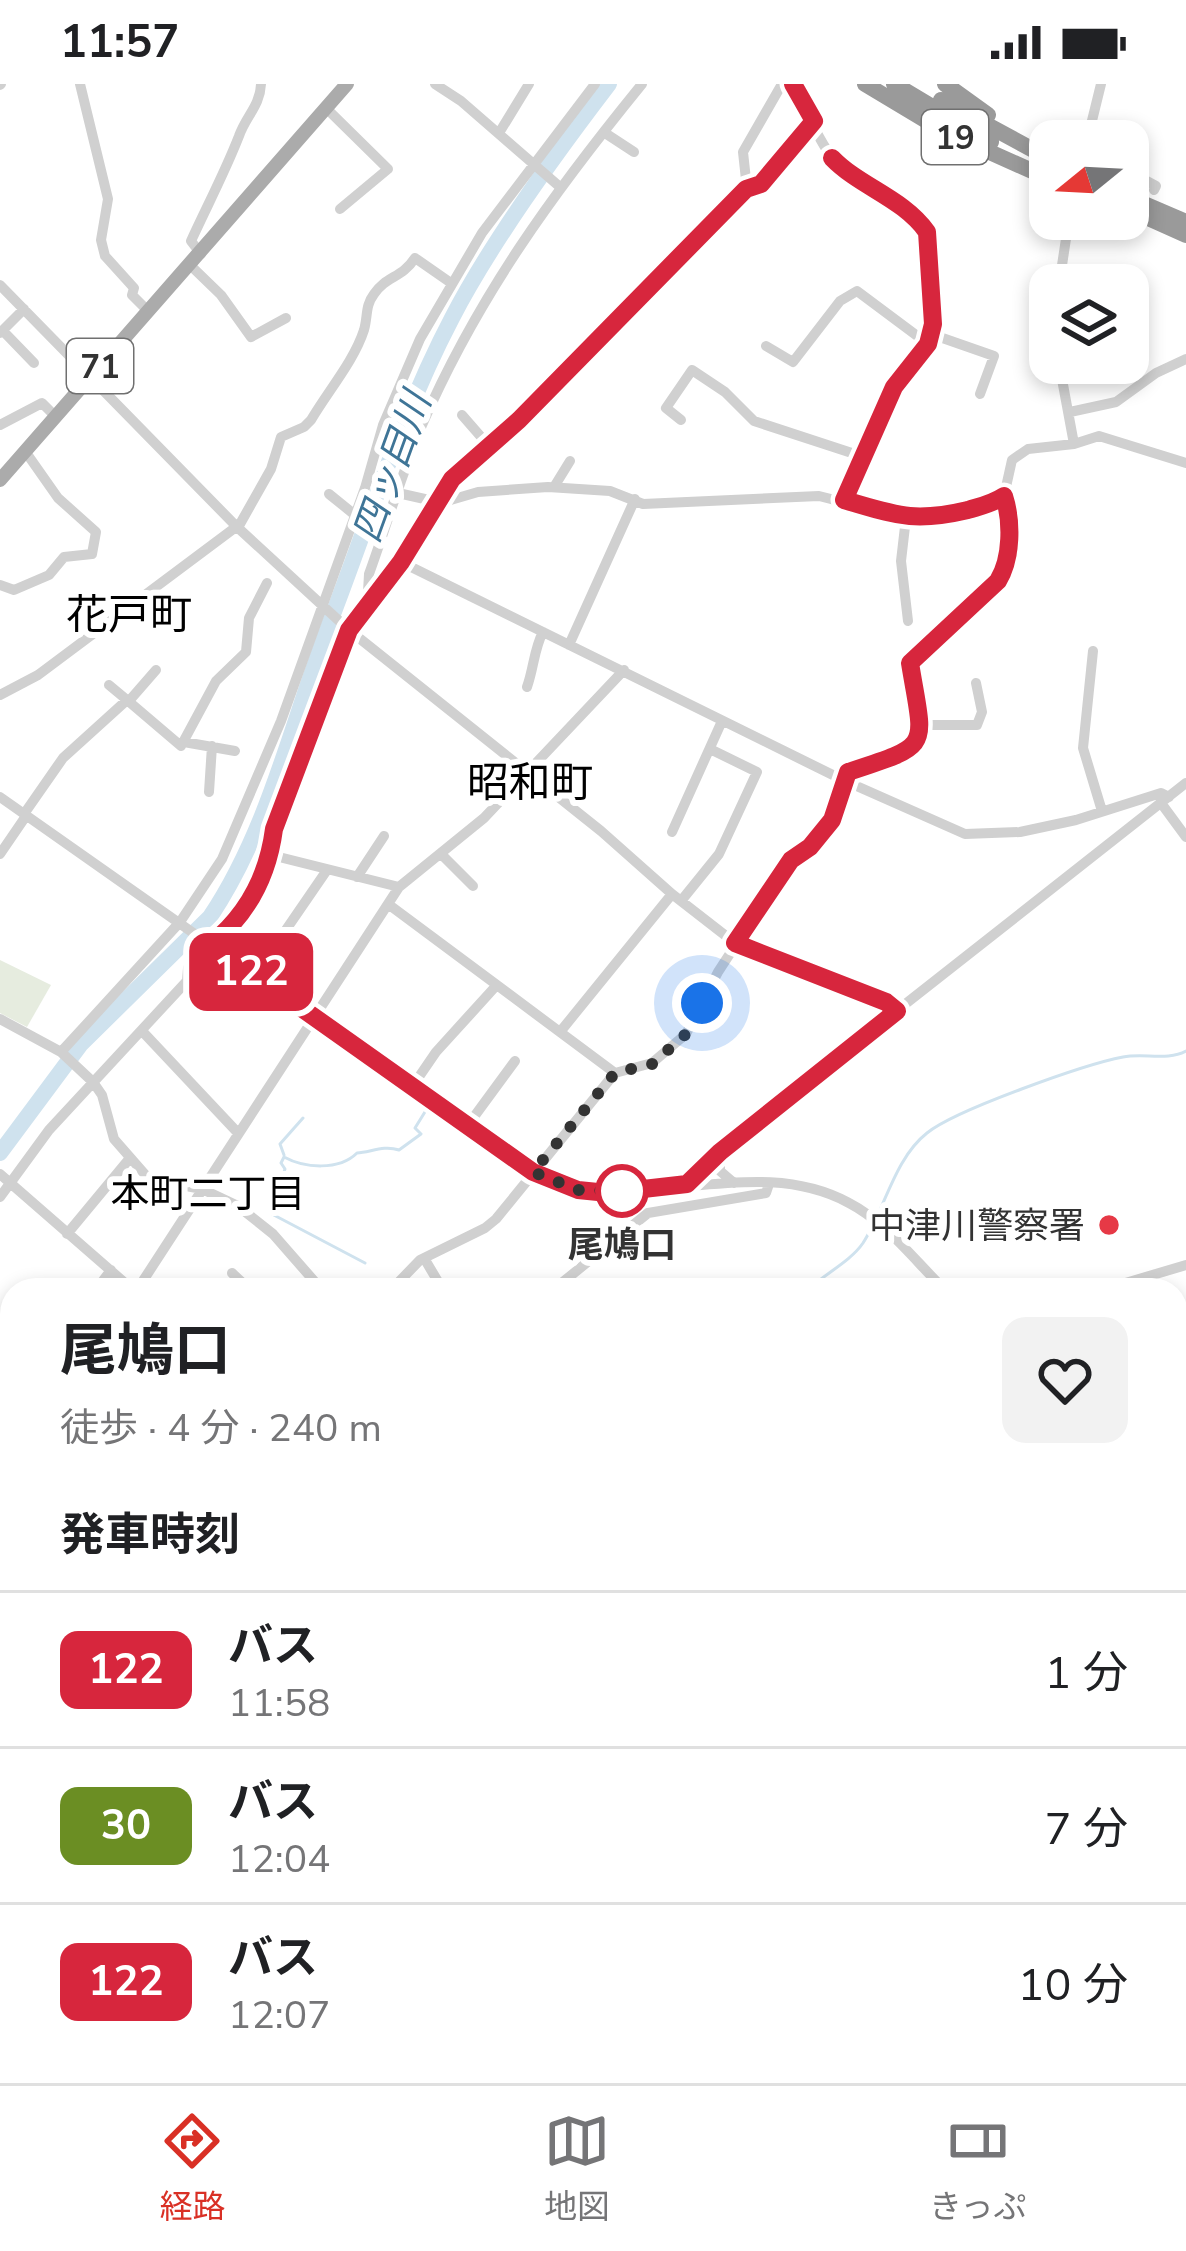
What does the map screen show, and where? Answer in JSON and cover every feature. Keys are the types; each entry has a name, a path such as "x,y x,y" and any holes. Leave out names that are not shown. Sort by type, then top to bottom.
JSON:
{"highway":[{"name":"19","path":"865,84 945,132 1029,167"},
{"name":"19","path":"894,84 1029,164"},
{"name":"19","path":"915,84 1029,147"},
{"name":"19","path":"945,84 977,109 1029,137"},
{"path":"1149,206 1186,222"},
{"path":"1149,218 1186,235"}],"main road":[{"name":"71","path":"0,480 347,84"}],"street":[{"path":"80,84 108,199 101,240 105,256 149,312"},
{"path":"262,84 260,100 191,242 196,259 251,337 286,318"},
{"path":"436,84 560,187"},
{"path":"500,134 529,84"},
{"path":"63,1053 182,924 222,859 281,722 383,425 420,339 451,283 531,164 595,84"},
{"path":"373,598 368,592 369,574 423,424 471,324 560,187 642,84"},
{"path":"746,189 743,152 782,84"},
{"path":"793,84 839,165 894,201 927,232 930,339 894,387 844,500"},
{"path":"1092,120 1101,84"},
{"path":"326,108 388,169 340,209"},
{"path":"0,1197 3,1177 88,1077 142,1031 188,981 188,968 208,942 231,928 259,886 271,855 274,829 349,630 401,562 452,479 746,189 761,184 814,121"},
{"path":"605,133 634,152"},
{"path":"1149,182 1156,186 1154,190"},
{"path":"0,695 38,675 236,526 271,470 281,437 311,420 344,367 365,328 369,301 382,282 405,273 415,259 451,283"},
{"path":"0,285 236,526 349,630 676,897 735,943 886,1002 897,1011"},
{"path":"766,346 793,362 840,301 857,291 930,339 994,356 980,394"},
{"path":"24,309 2,332 34,363"},
{"path":"1070,412 1116,402 1156,373 1186,359"},
{"path":"681,420 666,408 692,370 754,421 862,456"},
{"path":"1064,384 1074,444"},
{"path":"0,425 42,403 55,416"},
{"path":"462,415 489,446"},
{"path":"403,1278 424,1258 485,1228 615,1073 652,1064 686,1034 735,943 791,860 810,847 832,820 848,772 913,748 920,725 910,663 1004,572 1011,518 1004,496 1012,460 1028,449 1074,444 1087,437 1109,438 1186,463"},
{"path":"0,585 14,590 38,581 64,557 92,554 96,542 96,532 58,498 26,451"},
{"path":"554,487 569,461"},
{"path":"398,493 437,503 478,492 554,487 610,491 643,504 795,496 844,500 907,518 930,519 994,503 1004,496"},
{"path":"329,494 355,515"},
{"path":"569,645 635,500"},
{"path":"907,518 901,561 908,621"},
{"path":"401,562 843,780 965,835 1020,832 1161,793 1186,837"},
{"path":"109,685 181,746 216,681 245,652 249,618 267,583"},
{"path":"527,687 543,632"},
{"path":"1093,651 1083,748 1102,811"},
{"path":"0,854 63,758 156,670"},
{"path":"143,1278 399,887 484,818 624,670"},
{"path":"920,725 977,725 982,712 976,683"},
{"path":"672,832 722,721"},
{"path":"184,742 236,751"},
{"path":"208,792 212,746"},
{"path":"560,1032 719,854 757,772 710,749"},
{"path":"687,1184 720,1152 1186,783"},
{"path":"0,797 533,1172 578,1190 608,1193 687,1184 811,1188 851,1203 932,1278"},
{"path":"357,877 384,836"},
{"path":"441,854 473,886"},
{"path":"271,855 399,887"},
{"path":"281,937 327,870"},
{"path":"388,904 615,1073"},
{"path":"412,1087 436,1052 495,987"},
{"path":"0,1019 63,1053 88,1077 103,1095 114,1139 149,1179 202,1189 254,1217 311,1278"},
{"path":"142,1031 238,1132"},
{"path":"468,1125 515,1061"},
{"path":"720,1152 720,1171 734,1183"},
{"path":"67,1234 130,1158"},
{"path":"3,1177 121,1278"},
{"path":"568,1278 648,1213 766,1193 769,1184"},
{"path":"424,1258 435,1278"},
{"path":"1142,1278 1186,1265"},
{"path":"105,1278 111,1270"},
{"path":"232,1273 237,1278"}],"shaded area":[{"path":"0,960 51,985 27,1027 0,1013"}],"waterway":[{"name":"四ッ目川","path":"0,1153 81,1044 210,917 231,883 264,811 386,469 434,355 505,228 609,84"},
{"path":"823,1278 858,1250 906,1156 942,1123 1105,1061 1186,1051"},
{"path":"365,1263 270,1213 285,1169 281,1163 284,1157 301,1164 331,1165 357,1153 399,1150 421,1134 415,1128 428,1107"},
{"path":"284,1155 280,1144 303,1118"}],"bus line":[{"name":"122","path":"793,84 814,121 761,184 746,189 519,420 452,479 401,562 356,617 274,829 271,855 259,886 231,928 211,944 533,1172 578,1190 608,1193 687,1184 720,1152 897,1011 886,1002 735,943 791,860 810,847 832,820 848,772 913,748 920,725 910,663 998,581 1004,572 1011,518 1004,496 994,503 930,519 907,518 844,500 894,387 928,344 933,324 927,232 894,201 850,175 832,158"}],"place":[{"name":"尾鳩口","path":"622,1191"},
{"name":"中津川警察署","path":"1109,1225"}],"district":[{"name":"花戸町","path":"129,614"},
{"name":"昭和町","path":"530,782"},
{"name":"本町二丁目","path":"208,1193"}],"route":[{"path":"622,1191 578,1190 533,1172 615,1073 652,1064 686,1034 702,1003"}]}
